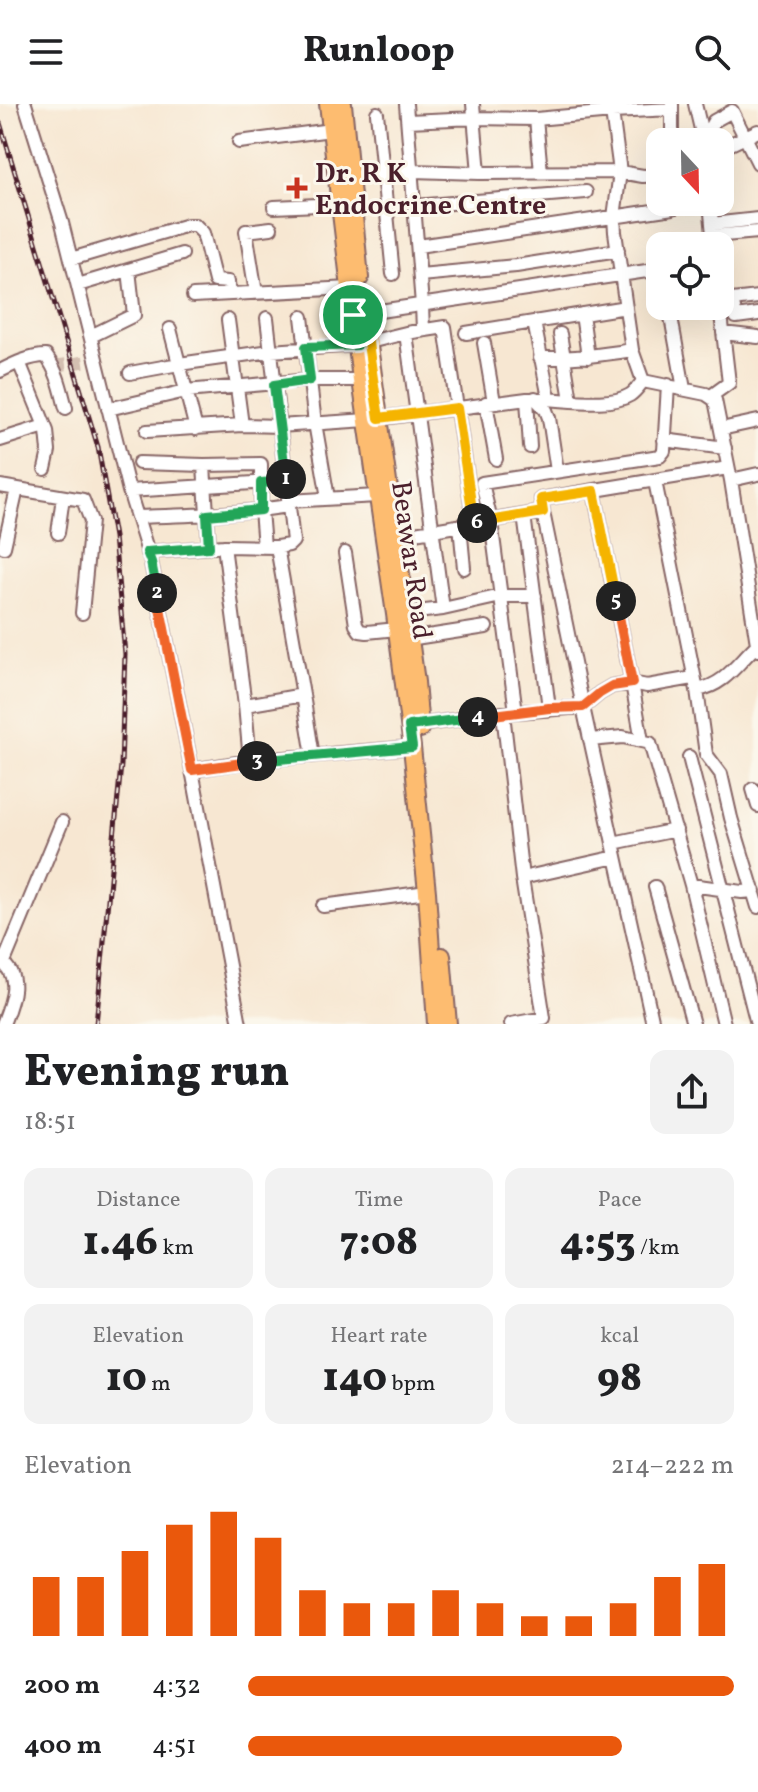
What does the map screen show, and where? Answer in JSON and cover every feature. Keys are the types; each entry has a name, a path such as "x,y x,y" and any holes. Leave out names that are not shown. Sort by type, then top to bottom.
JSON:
{"main road":[{"name":"Beawar Road","path":"328,104 331,130 344,178 340,204 351,288 359,314"},
{"name":"Beawar Road","path":"343,104 344,178 359,314 437,888 448,1024"},
{"name":"Beawar Road","path":"363,344 361,380 373,419 377,496 389,538"},
{"name":"Beawar Road","path":"414,726 412,747 427,892 436,1024"}],"street":[{"path":"25,104 62,223 129,491 150,561 240,1024"},
{"path":"406,104 423,330"},
{"path":"473,104 479,173"},
{"path":"695,104 701,128"},
{"path":"408,121 536,119 672,107 672,128"},
{"path":"710,128 714,121 732,111 758,163"},
{"path":"612,112 620,172 614,217 632,350 643,381"},
{"path":"377,113 393,274"},
{"path":"536,119 541,172"},
{"path":"239,142 331,130"},
{"path":"734,142 758,131"},
{"path":"344,178 412,171 620,172 646,176"},
{"path":"415,206 586,192"},
{"path":"274,207 340,204"},
{"path":"418,246 646,212"},
{"path":"721,232 758,219"},
{"path":"71,259 195,225 203,233 215,281 228,282 229,294"},
{"path":"256,293 246,231 271,228"},
{"path":"734,233 758,232"},
{"path":"420,275 516,266 618,250"},
{"path":"78,285 182,254"},
{"path":"92,341 134,315 129,270"},
{"path":"359,314 646,272"},
{"path":"193,296 351,288"},
{"path":"758,297 732,300 736,317 758,314"},
{"path":"466,333 626,307"},
{"path":"582,314 588,357"},
{"path":"302,317 328,498"},
{"path":"150,561 209,547 270,547 289,545 293,541 267,318"},
{"path":"228,320 242,425"},
{"path":"672,320 684,389"},
{"path":"711,396 729,383 722,320"},
{"path":"530,447 539,398 540,358 534,322"},
{"path":"130,373 271,351 363,344 445,327 457,408 467,524 464,568"},
{"path":"170,329 196,429"},
{"path":"406,333 443,609"},
{"path":"723,333 758,337"},
{"path":"560,334 571,400"},
{"path":"484,343 496,459"},
{"path":"540,358 588,357 632,350"},
{"path":"0,371 19,362 46,356 59,378 66,408"},
{"path":"19,362 45,426 49,451 45,469"},
{"path":"108,409 186,391 237,385 361,380"},
{"path":"643,381 711,396 716,405 758,650"},
{"path":"147,431 373,419 539,398 603,402 632,394 643,381"},
{"path":"511,1024 544,1018 522,878 501,596 491,521 482,483 660,456 664,445 668,385"},
{"path":"539,398 549,418 557,471"},
{"path":"721,429 758,421"},
{"path":"0,440 45,426"},
{"path":"664,445 725,448"},
{"path":"139,463 261,464 261,510 303,695 313,756"},
{"path":"204,465 209,547"},
{"path":"653,1024 541,499 655,481 758,474"},
{"path":"129,491 286,481"},
{"path":"655,481 706,754 721,774 758,907"},
{"path":"0,486 83,500 91,521 82,613"},
{"path":"4,547 17,489"},
{"path":"594,491 642,741"},
{"path":"137,517 207,515 261,510 328,498 377,496"},
{"path":"58,533 63,497"},
{"path":"389,538 543,512"},
{"path":"524,515 549,708"},
{"path":"224,546 250,761"},
{"path":"345,553 356,625 360,631 401,627 486,627"},
{"path":"401,627 443,609 501,596 535,596"},
{"path":"414,726 510,712 583,707 612,686 632,683 647,686 695,684 708,688 730,675 758,644"},
{"path":"245,705 303,695"},
{"path":"590,740 623,737 650,743 691,885 724,1024"},
{"path":"192,770 250,761 412,747"},
{"path":"689,757 757,1024"},
{"path":"753,789 758,806"},
{"path":"3,1024 15,986 11,973 2,962 62,822"},
{"path":"613,843 676,830"},
{"path":"522,878 616,857"},
{"path":"691,885 754,891"},
{"path":"655,887 693,1024"},
{"path":"323,906 427,892"}],"tunnel":[{"path":"54,366 96,360"}],"railway":[{"path":"0,123 98,447 114,537 125,654 121,765 96,1024"}],"place":[{"name":"Dr. R K Endocrine Centre","path":"297,188"}],"route":[{"path":"364,314 379,418 457,408 474,523 543,512 541,499 594,491 632,683 612,686 583,707 503,713 409,726 412,747 250,761 192,770 147,552 209,547 207,515 261,510 261,483 286,481 274,385 310,380 306,347 357,345 353,315 364,314"}]}
